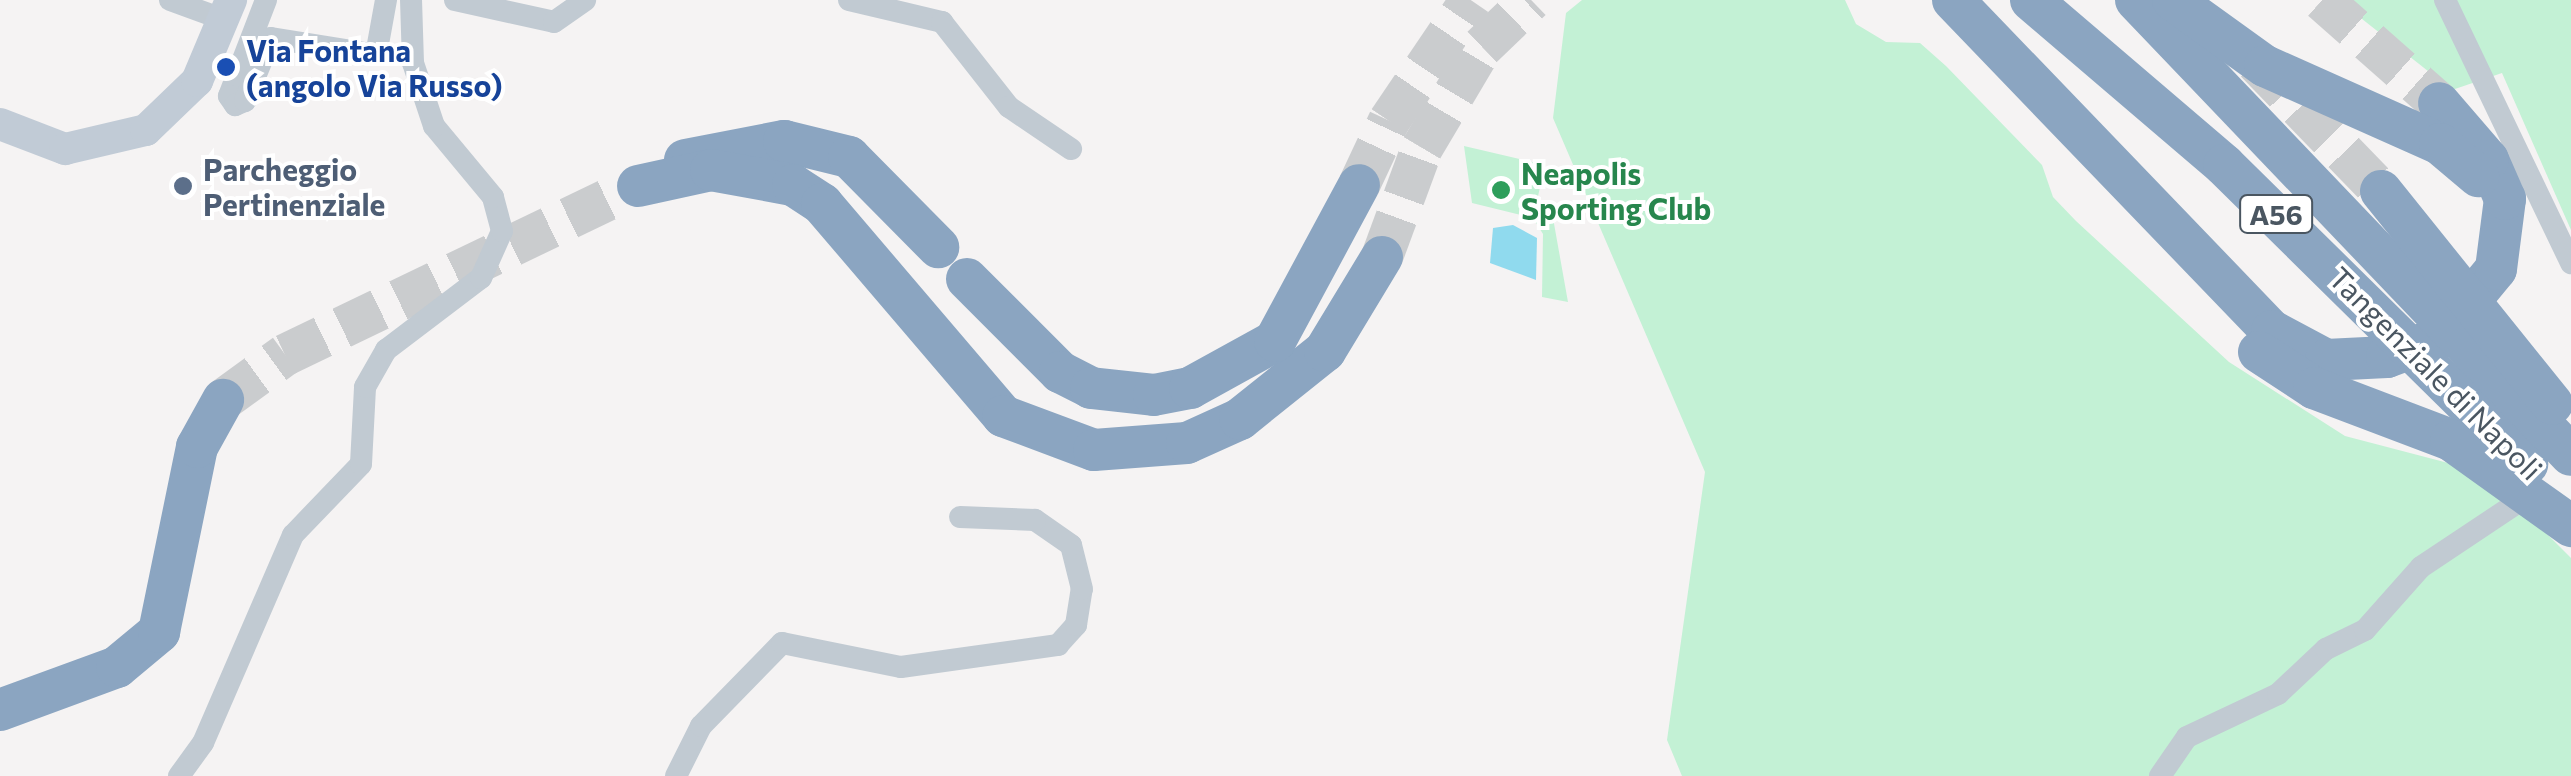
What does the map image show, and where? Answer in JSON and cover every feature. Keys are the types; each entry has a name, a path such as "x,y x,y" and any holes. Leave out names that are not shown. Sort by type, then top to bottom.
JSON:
{"highway":[{"path":"1918,0 2260,353 2314,388 2528,429"},
{"path":"1953,0 2272,331 2326,360 2388,357 2439,338 2487,287 2502,254 2505,199 2488,160 2439,103"},
{"path":"1986,0 2285,322 2328,349 2388,357"},
{"name":"Tangenziale di Napoli","path":"2031,0 2528,429 2571,455"},
{"name":"Tangenziale di Napoli","path":"2136,0 2528,429 2571,508"},
{"path":"2172,0 2265,66 2470,166 2495,225 2487,287"},
{"path":"938,248 868,168 784,141 700,152 628,190 711,170 793,185 822,204 1004,416 1094,450 1188,443 1240,419 1325,351 1382,257"},
{"path":"967,279 1060,372 1090,388 1154,395 1190,388 1275,341 1359,185"},
{"path":"2381,192 2528,429 2571,526"},
{"path":"0,710 104,674 160,632 197,447 223,400"}],"main road":[{"path":"0,124 65,149 146,130 197,81 220,8"}],"street":[{"path":"170,0 220,8"},
{"path":"266,0 229,96 235,105 245,102 271,38 376,54 386,0"},
{"path":"179,776 203,743 293,535 361,464 366,387 386,350 481,278 502,231 493,197 434,126 413,63 411,0"},
{"path":"455,0 554,22 585,0"},
{"path":"849,0 942,22 1009,107 1071,149"},
{"path":"2445,0 2571,264"},
{"path":"2160,776 2188,737 2278,694 2326,649 2365,630 2421,566 2514,505"},
{"path":"676,776 701,726 782,643 902,667 1058,645 1076,625 1082,589 1071,545 1035,520 960,517"}],"green space":[{"path":"1582,0 1845,0 1856,24 1886,42 1920,43 1946,66 2042,165 2053,197 2229,362 2345,436 2452,464 2507,494 2571,558 2571,776 1682,776 1667,740 1705,472 1553,118 1566,13"},
{"path":"2338,0 2571,0 2571,230 2502,73 2452,90"},
{"path":"1464,146 1545,165 1534,214 1553,218 1568,302 1542,297 1543,234 1533,218 1472,203"}],"water":[{"path":"1513,225 1537,238 1536,280 1490,263 1493,228"}],"tunnel":[{"path":"1359,185 1389,121 1471,0"},
{"path":"1382,257 1422,148 1482,47 1531,0"},
{"path":"2322,0 2439,103"},
{"path":"2256,62 2381,191"},
{"path":"223,400 285,355 618,195"}],"place":[{"name":"Via Fontana (angolo Via Russo)","path":"226,67"},
{"name":"Parcheggio Pertinenziale","path":"183,186"},
{"name":"Neapolis Sporting Club","path":"1501,190"}]}
